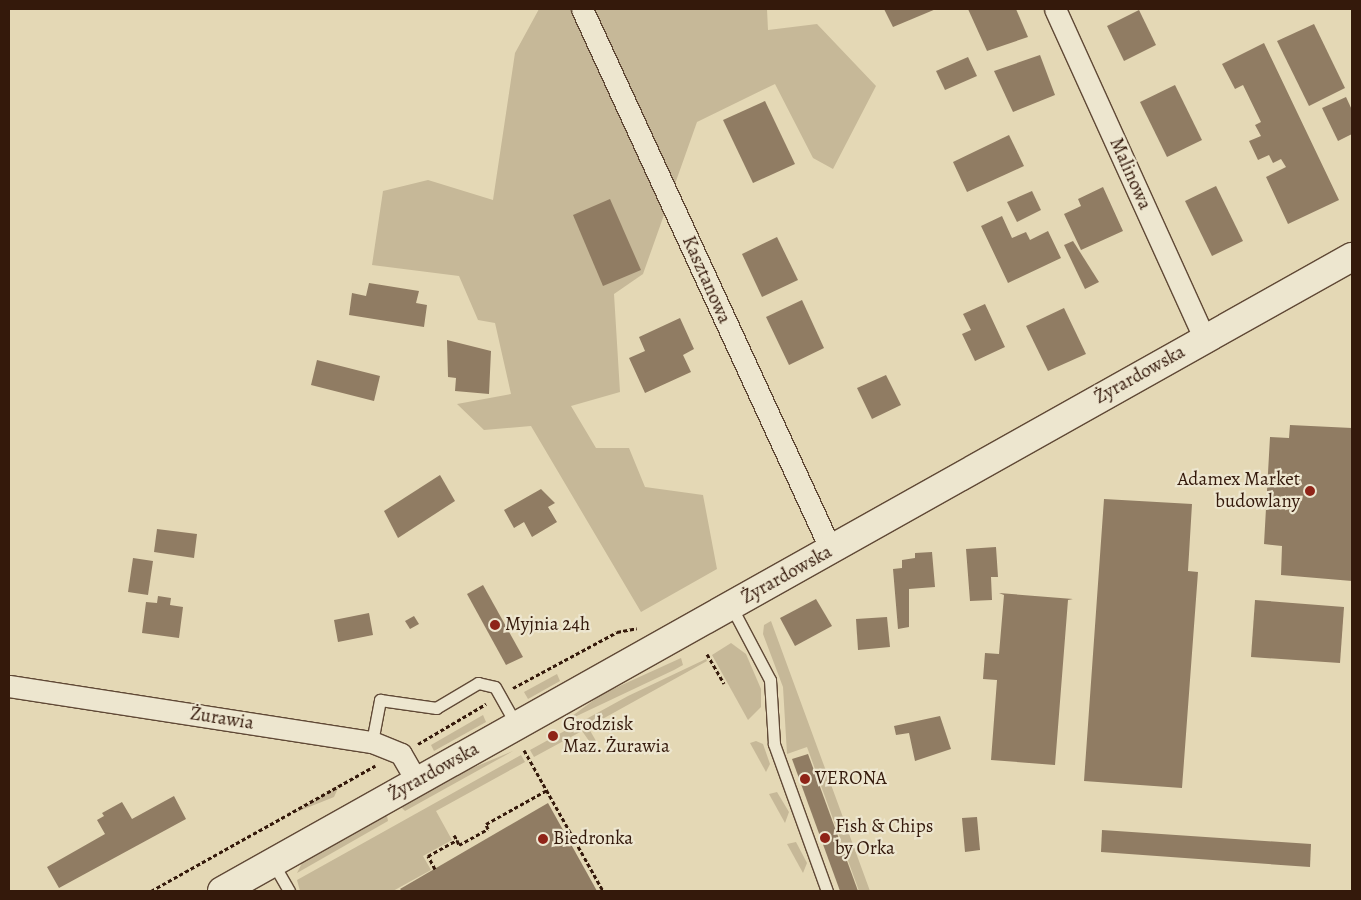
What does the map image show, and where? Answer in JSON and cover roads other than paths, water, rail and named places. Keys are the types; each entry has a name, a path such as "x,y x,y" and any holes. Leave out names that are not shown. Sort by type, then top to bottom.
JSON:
{"main road":[{"name":"Żyrardowska","path":"222,891 418,782 520,738 731,606 1352,257"}],"street":[{"name":"Kasztanowa","path":"582,9 831,550"},
{"name":"Malinowa","path":"1055,9 1205,339"},
{"name":"Żurawia","path":"9,686 372,742 401,754 418,782"}],"lane":[{"path":"731,606 770,680 774,744 827,891"},
{"path":"372,742 380,700 436,708 478,683 495,687 520,738"},
{"path":"273,863 289,891"}],"place":[{"name":"Adamex Market budowlany","path":"1310,491"},
{"name":"Myjnia 24h","path":"495,625"},
{"name":"Grodzisk Maz. Żurawia","path":"553,736"},
{"name":"VERONA","path":"805,779"},
{"name":"Fish & Chips by Orka","path":"825,838"},
{"name":"Biedronka","path":"543,839"}]}
